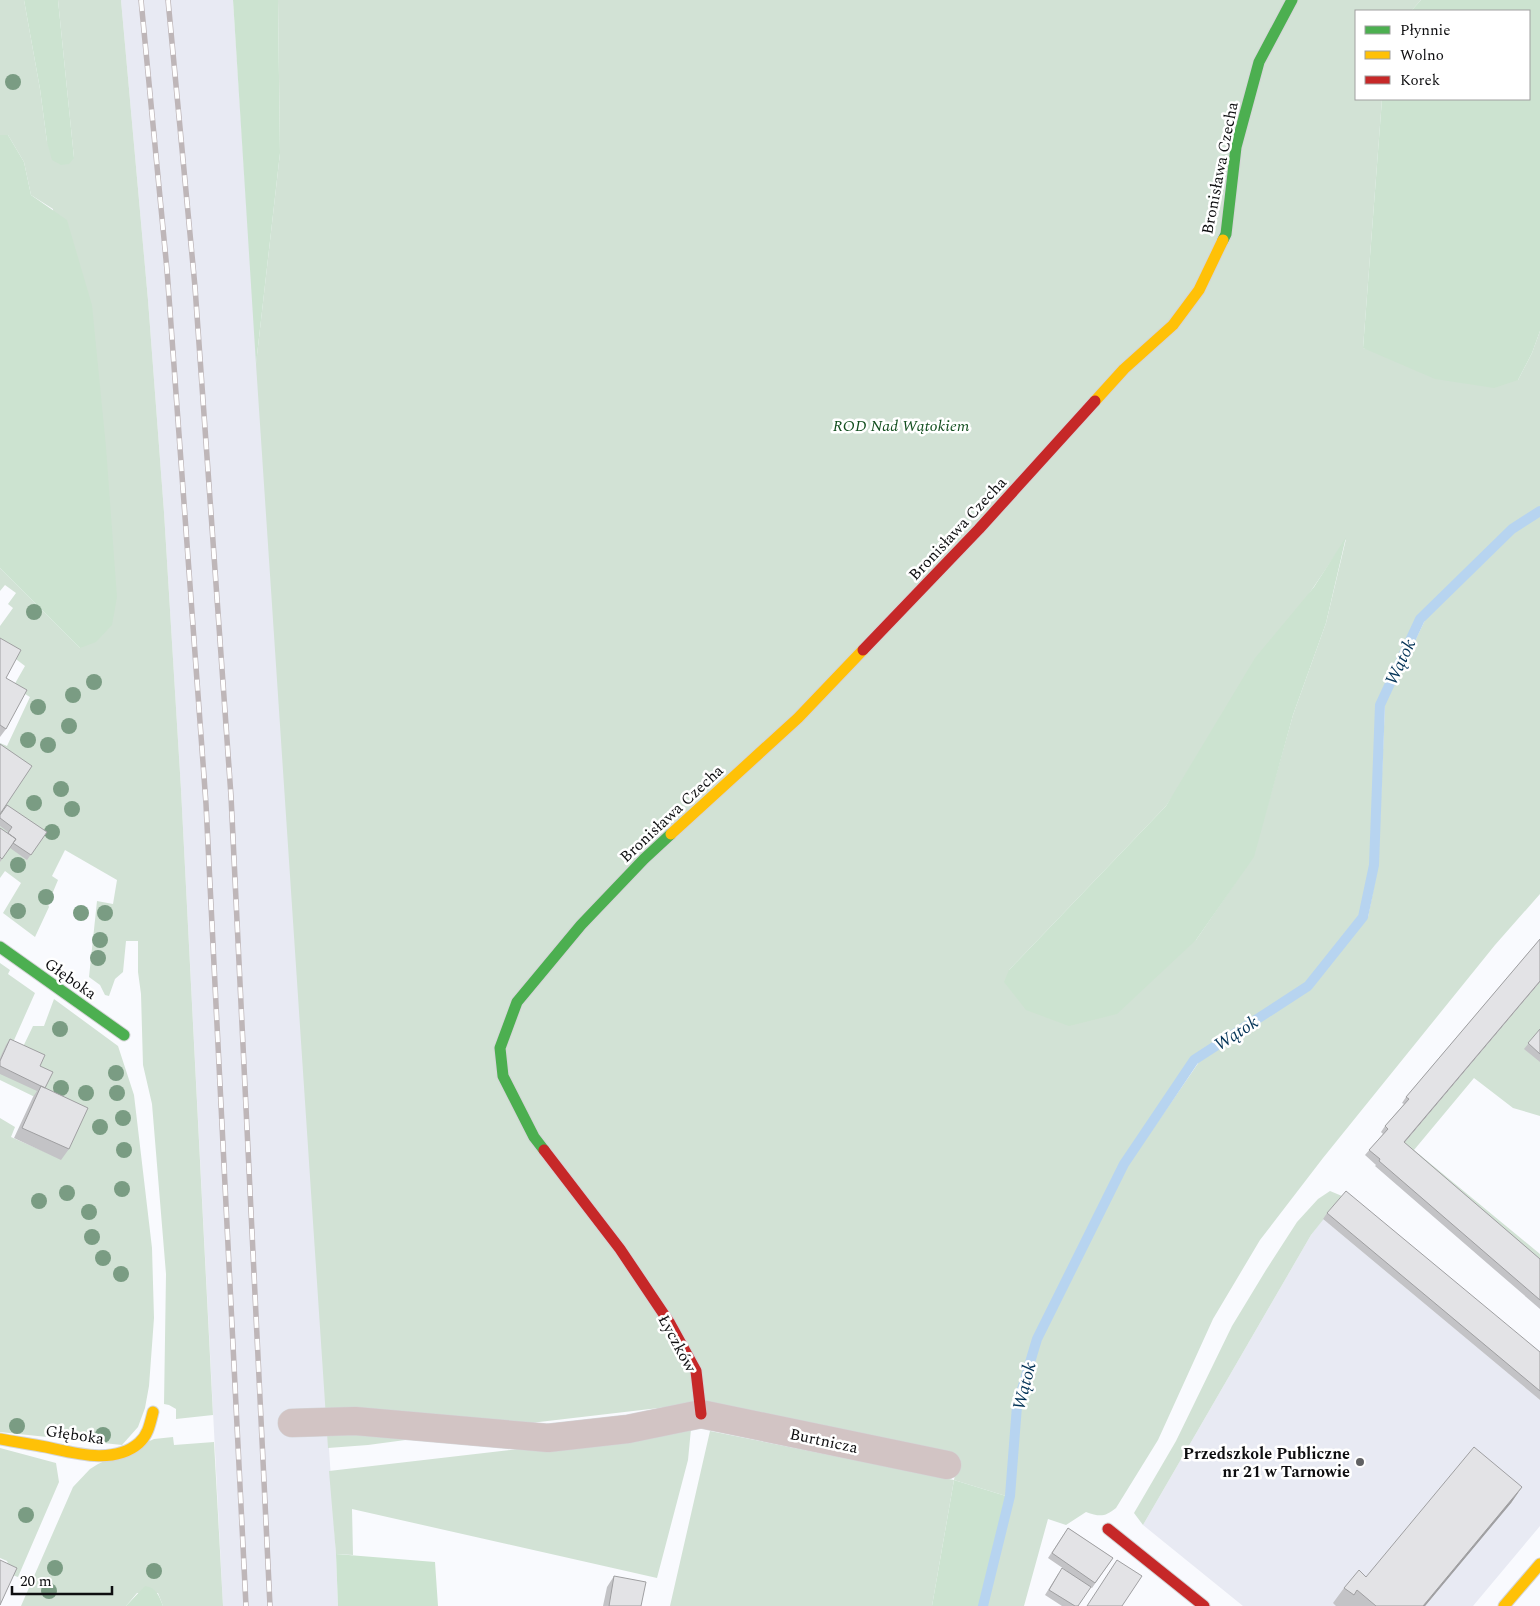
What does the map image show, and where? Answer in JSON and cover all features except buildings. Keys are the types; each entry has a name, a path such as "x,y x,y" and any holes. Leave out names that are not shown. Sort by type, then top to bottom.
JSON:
{"street":[{"name":"Bronisława Czecha","path":"517,1002 582,925 644,859 798,718 980,529 1124,369 1173,325 1198,290 1226,234 1236,147 1259,62 1292,0"},
{"name":"Głęboka","path":"0,947 124,1035"},
{"name":"Łyczków","path":"517,1002 500,1048 503,1076 534,1137 620,1249 669,1322 696,1371 701,1414"},
{"name":"Głęboka","path":"0,1439 88,1456 110,1455 128,1449 140,1441 148,1430 153,1412"},
{"path":"292,1424 355,1421 548,1438 628,1428 701,1414"},
{"name":"Burtnicza","path":"701,1414 947,1465"},
{"path":"1108,1529 1204,1606"},
{"path":"1504,1606 1540,1564"}],"shaded area":[{"path":"121,0 233,0 338,1606 223,1606 181,789 164,512 148,300"},
{"name":"Przedszkole Publiczne nr 21 w Tarnowie","path":"1323,1219 1540,1400 1540,1526 1473,1606 1243,1606 1143,1525 1311,1235"}],"green space":[{"path":"0,0 24,0 40,89 47,142 74,158 58,0 121,0 148,300 164,512 181,789 213,1415 176,1419 176,1409 164,1404 166,1274 152,1104 143,1065 138,941 126,941 123,972 115,979 109,996 105,995 100,985 89,977 97,901 113,904 117,880 65,850 52,876 58,880 48,904 49,907 35,937 3,913 21,883 5,871 0,878 0,743 7,746 30,697 13,687 25,666 0,647 0,626 13,608 8,604 16,593 5,585 0,591 0,568 80,648 53,209 31,195 24,162 8,135 0,135"},
{"path":"24,0 58,0 74,158 69,164 61,165 52,160 47,142 40,89"},
{"path":"233,0 278,0 280,153 256,364"},
{"name":"ROD Nad Wątokiem","path":"278,0 1421,0 1412,10 1355,10 1355,100 1382,100 1363,348 1518,380 1532,353 1540,331 1540,508 1511,527 1419,617 1377,704 1371,863 1362,914 1307,983 1193,1058 1121,1164 1034,1339 1014,1407 1006,1496 954,1480 957,1462 693,1404 368,1445 328,1448 256,364 280,153","holes":["1346,539 1326,623 1293,715 1253,857 1196,940 1009,970 1166,806"]},
{"path":"1421,0 1540,0 1540,331 1532,353 1518,380 1494,388 1435,379 1363,348 1382,100 1530,100 1530,10 1412,10"},
{"path":"0,135 8,135 24,162 31,195 67,220 92,305 106,447 117,597 112,625 96,642 80,648 0,568"},
{"path":"1540,516 1540,894 1495,945 1323,1158 1260,1240 1213,1319 1158,1440 1116,1508 1102,1515 1086,1512 1066,1525 1048,1519 1024,1606 987,1606 1013,1496 1021,1407 1040,1340 1128,1165 1199,1062 1311,989 1368,917 1378,866 1385,704 1425,620 1516,531"},
{"path":"1346,537 1326,623 1293,715 1254,857 1196,940 1117,1014 1069,1026 1026,1010 1004,982 1009,970 1166,806 1255,658 1314,587"},
{"path":"0,963 10,970 8,974 35,993 11,1047 0,1058"},
{"path":"1540,982 1540,1116 1513,1108 1474,1078 1414,1150 1540,1254 1540,1268 1400,1148"},
{"path":"54,999 118,1046 134,1095 152,1248 154,1318 149,1386 145,1408 138,1427 122,1445 0,1432 0,1118 15,1127 11,1137 61,1159 80,1119 0,1080 0,1074 21,1051 33,1026 44,1026"},
{"path":"1330,1191 1342,1196 1311,1235 1143,1525 1134,1513 1176,1441 1232,1326 1297,1222 1318,1199"},
{"path":"691,1429 688,1460 657,1578 352,1509 353,1555 336,1554 329,1471"},
{"path":"710,1431 954,1480 932,1606 670,1606"},
{"path":"173,1437 174,1445 214,1442 223,1606 163,1606 158,1593 137,1593 126,1606 21,1606 73,1487 90,1469 98,1464 154,1439"},
{"path":"0,1448 56,1463 59,1482 18,1577 12,1575 7,1561 0,1558"},
{"path":"954,1480 1006,1496 979,1606 932,1606"},
{"path":"336,1554 435,1562 438,1606 338,1606"},
{"path":"145,1586 155,1591 163,1606 126,1606"}],"waterway":[{"name":"Wątok","path":"983,1606 1010,1496 1017,1406 1037,1339 1124,1164 1194,1060 1308,986 1363,917 1374,865 1380,705 1420,619 1512,529 1540,511"}],"railway":[{"path":"141,0 167,270 206,804 246,1606"},
{"path":"168,0 195,287 231,796 270,1606"}],"traffic: fast":[{"path":"1223,240 1226,234 1236,147 1259,62 1292,0"},
{"path":"544,1150 534,1137 503,1076 500,1048 517,1002 581,925 644,859 671,834"},
{"path":"0,947 124,1035"}],"traffic: slow":[{"path":"1095,401 1124,369 1173,325 1199,290 1223,240"},
{"path":"671,834 798,718 863,650"},
{"path":"0,1439 94,1456 118,1454 129,1450 142,1440 148,1429 153,1412"},
{"path":"1504,1606 1540,1564"}],"traffic: jam":[{"path":"863,650 979,529 1095,401"},
{"path":"544,1150 620,1249 669,1322 696,1371 701,1414"},
{"path":"1108,1529 1204,1606"}],"place":[{"name":"Przedszkole Publiczne nr 21 w Tarnowie","path":"1360,1462"}]}
